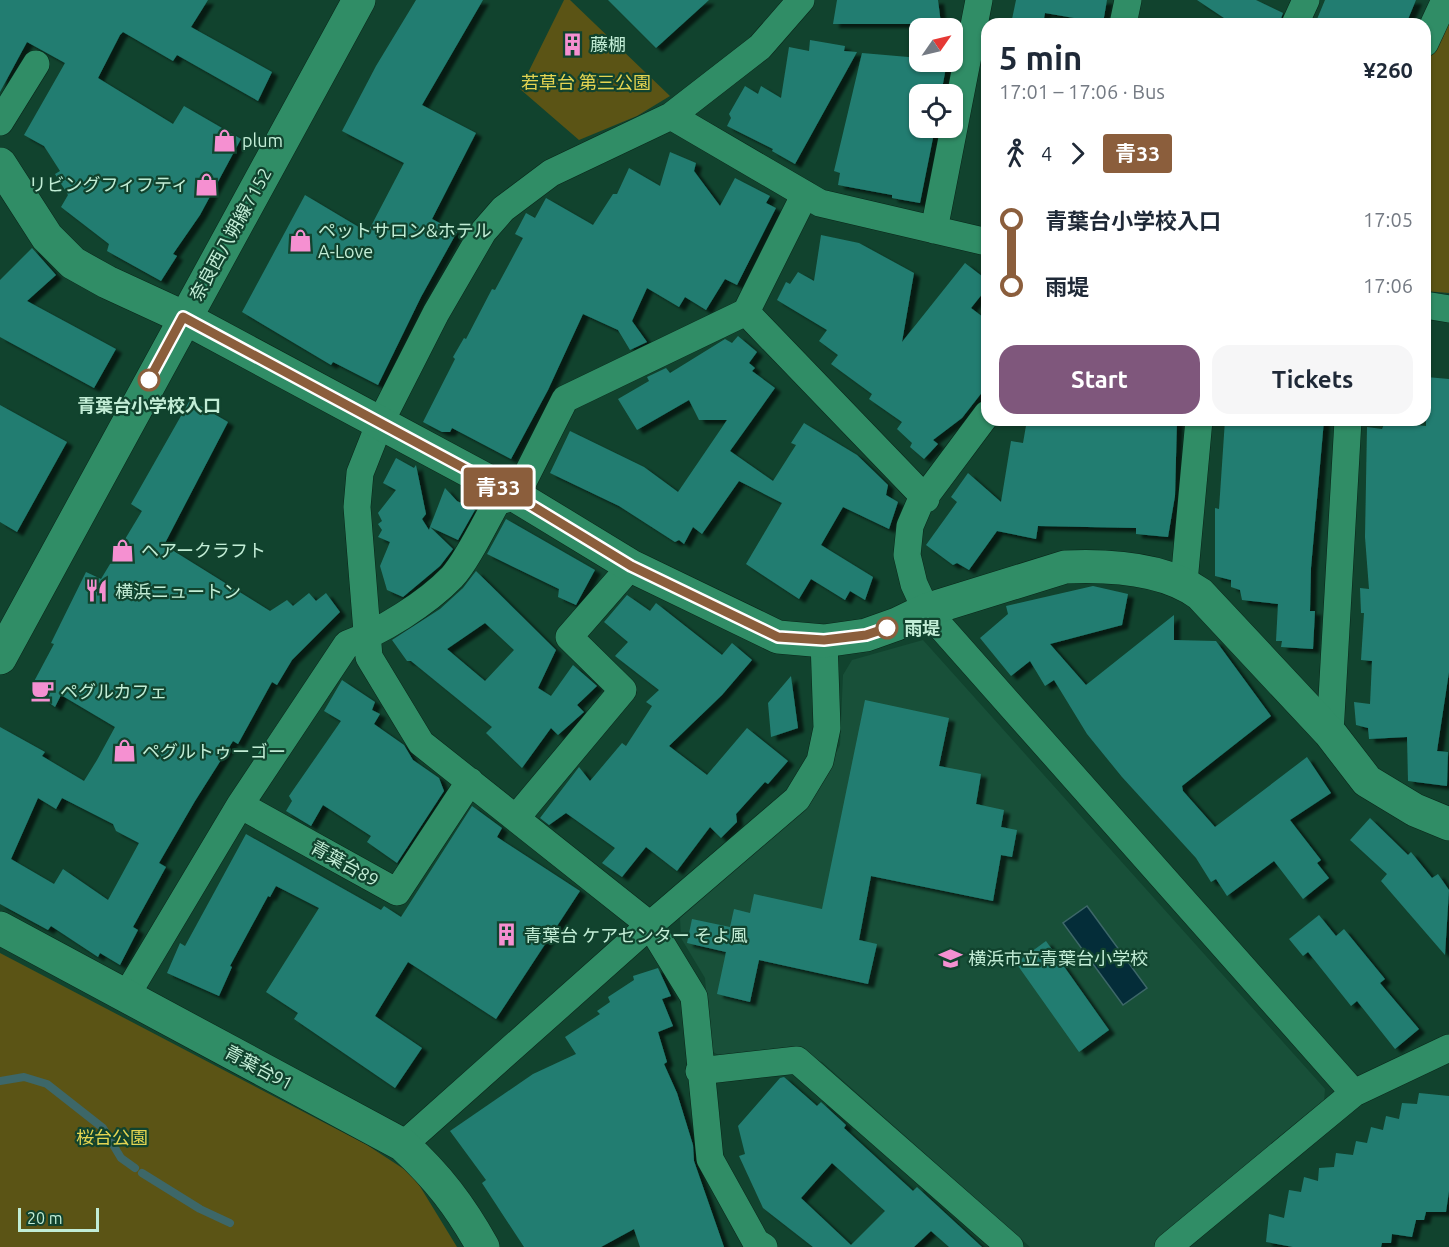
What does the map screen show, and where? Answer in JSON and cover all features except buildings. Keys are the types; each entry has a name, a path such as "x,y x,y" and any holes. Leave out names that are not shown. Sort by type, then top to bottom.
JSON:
{"street":[{"name":"奈良西八朔線7152","path":"0,658 183,317 358,0"},
{"path":"764,1247 756,1242 710,1159 693,997 650,925 421,743 369,657 357,507 360,473 379,425 436,313 483,232 503,209 551,173 671,116 760,47 801,0"},
{"path":"933,230 979,0"},
{"path":"1124,18 1128,0"},
{"path":"1298,18 1306,0"},
{"path":"1431,30 1444,0"},
{"path":"0,122 36,64"},
{"path":"671,116 820,203 981,241"},
{"path":"0,164 47,237 74,263 107,282 183,317 379,425 516,496 631,566 778,637 824,640 866,635 926,610 1065,567 1088,566 1136,571 1184,582 1200,594 1330,733 1366,781 1415,810 1449,824"},
{"path":"126,996 240,805 347,644 368,637 419,603 452,576 497,502 516,496 565,399 746,312 805,194"},
{"path":"1431,306 1449,309"},
{"path":"746,312 926,499"},
{"path":"981,422 926,499 919,504 910,526 907,555 914,584 926,610 1354,1093"},
{"path":"1184,582 1198,426"},
{"path":"1330,733 1348,426"},
{"path":"516,818 623,690 569,637 631,566"},
{"path":"403,1144 650,925 797,799 820,761 827,728 824,640"},
{"name":"青葉台89","path":"240,805 397,892 470,781"},
{"name":"青葉台91","path":"0,928 403,1144 432,1172 454,1198 483,1247"},
{"path":"1168,1247 1354,1093 1449,1048"},
{"path":"699,1071 797,1060 1010,1247"}],"shaded area":[{"name":"横浜市立青葉台小学校","path":"923,640 1325,1089 1324,1102 1159,1247 1030,1247 822,1062 791,1051 730,1061 711,1051 705,978 681,938 680,918 812,801 840,745 843,675 852,660"}],"green space":[{"name":"若草台 第三公園","path":"564,0 570,0 670,96 637,116 579,140 520,89"},
{"path":"1449,21 1449,293 1431,292 1431,37"},
{"name":"桜台公園","path":"0,953 367,1145 413,1175 457,1247 0,1247"}],"water":[{"path":"1087,906 1147,988 1123,1005 1063,923"}],"waterway":[{"path":"0,1081 24,1077 47,1084 103,1128 121,1158 135,1168"},
{"path":"142,1173 200,1209 230,1223"}],"bus line":[{"name":"青33","path":"149,380 183,317 379,425 516,496 631,566 736,619 778,637 824,640 866,635 887,628"}],"place":[{"name":"藤棚","path":"572,44"},
{"name":"plum","path":"224,140"},
{"name":"リビングフィフティ","path":"207,184"},
{"name":"ペットサロン&ホテル A-Love","path":"300,240"},
{"name":"青葉台小学校入口","path":"149,380"},
{"name":"ヘアークラフト","path":"123,550"},
{"name":"横浜ニュートン","path":"97,591"},
{"name":"雨堤","path":"887,628"},
{"name":"ペグルカフェ","path":"42,691"},
{"name":"ペグルトゥーゴー","path":"124,751"},
{"name":"青葉台 ケアセンター そよ風","path":"506,935"},
{"name":"横浜市立青葉台小学校","path":"950,958"}]}
